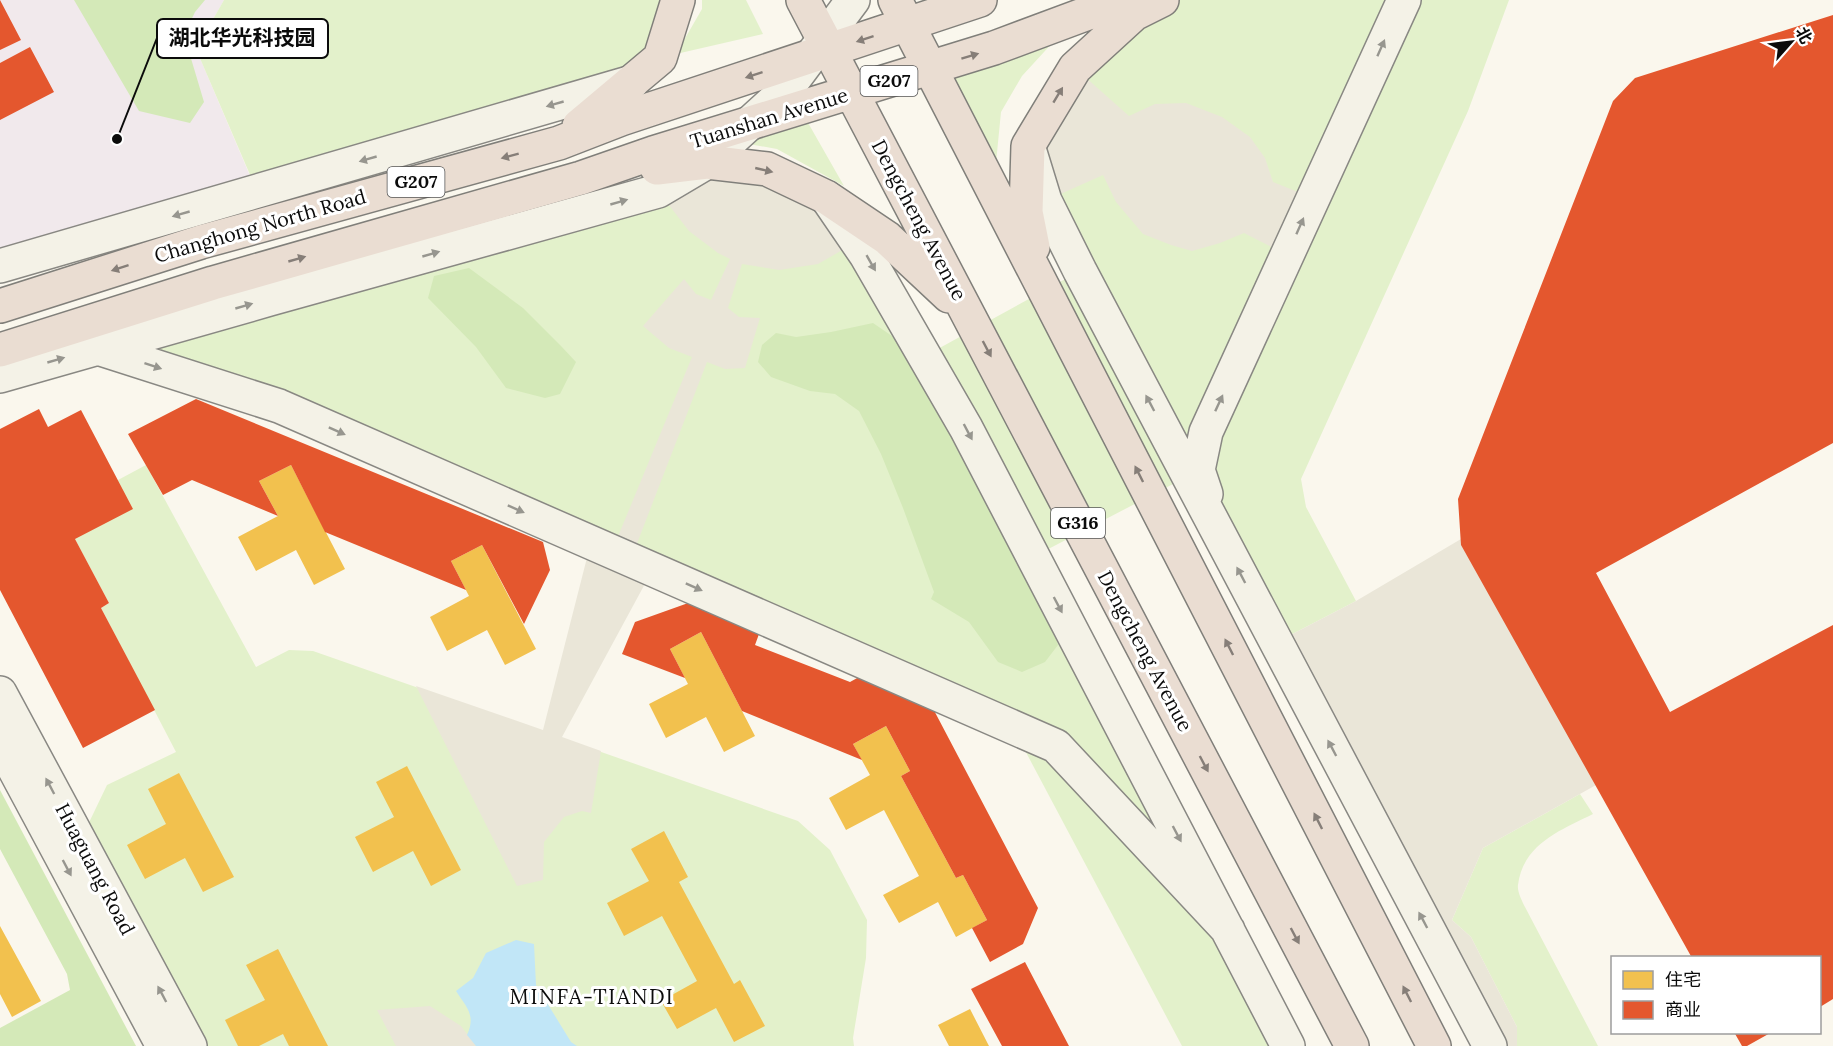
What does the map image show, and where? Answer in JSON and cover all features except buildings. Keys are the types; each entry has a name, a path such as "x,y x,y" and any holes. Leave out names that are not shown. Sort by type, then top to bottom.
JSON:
{"highway":[{"path":"559,143 660,58 678,0"},
{"name":"Dengcheng Avenue","path":"803,0 1352,1046"},
{"name":"G207","path":"830,51 902,12 980,0"},
{"name":"Tuanshan Avenue","path":"581,178 653,153 994,48 1123,0"},
{"path":"1041,281 1026,212 1028,146 1075,68 1134,14 1162,0"},
{"path":"902,12 1434,1046"},
{"name":"Changhong North Road","path":"0,306 201,242 559,143 621,119 830,51"},
{"path":"581,178 707,162 767,169 826,197 887,238 968,314"},
{"name":"G207","path":"0,350 213,283 581,178"}],"street":[{"path":"0,376 658,191 707,162 786,90 853,0"},
{"path":"1222,538 1198,470 1206,432 1404,0"},
{"path":"0,266 632,82"},
{"path":"1028,146 1045,201 1080,271 1490,1046"},
{"path":"826,197 866,255 966,428 1288,1046"},
{"path":"98,348 279,406 1056,746 1227,930"},
{"name":"Huaguang Road","path":"0,693 190,1046"},
{"name":"Huaguang Road","path":"0,742 163,1046"}],"shaded area":[{"path":"0,0 224,0 196,49 250,176 0,250"},
{"path":"1075,68 1129,116 1155,104 1186,103 1222,117 1250,137 1265,158 1273,182 1313,198 1287,255 1244,233 1192,251 1143,234 1116,202 1103,175 1045,201 1028,146"},
{"path":"707,162 767,169 858,241 818,264 779,270 742,264 728,308 739,317 760,318 745,368 725,369 707,362 631,559 653,569 562,737 601,751 591,813 582,811 564,817 544,842 543,880 517,886 416,686 543,730 591,542 612,551 692,357 669,348 643,326 684,279 696,294 711,300 730,259 718,253 689,231 658,191"},
{"path":"1461,539 1596,785 1483,848 1452,920 1471,937 1517,1027 1517,1046 1490,1046 1277,642 1356,601"},
{"path":"430,1006 461,1026 476,1046 396,1046 377,1010"}],"green space":[{"path":"74,0 205,0 195,12 184,35 204,102 190,123 139,111"},
{"path":"224,0 678,0 660,58 257,191 196,49"},
{"path":"702,0 746,0 763,34 676,54 702,9"},
{"path":"1159,0 1509,0 1468,111 1301,479 1306,507 1356,601 1277,642 1198,471 1033,557 1288,1046 1182,1046 1012,726 98,348 658,191 826,197 925,356 1080,271 1045,201 1075,68"},
{"path":"1055,40 1022,76 1001,112 995,173 949,73"},
{"path":"807,121 844,186 777,149 726,140"},
{"path":"469,268 523,308 576,362 560,394 545,398 506,388 476,347 428,298 434,276"},
{"path":"873,323 892,336 906,351 1045,604 1058,645 1045,662 1022,672 998,662 969,622 931,599 934,592 903,508 881,454 859,411 835,394 810,391 771,377 758,362 762,345 776,333 796,337"},
{"path":"146,465 256,667 289,650 313,651 798,821 830,850 867,920 866,958 853,1038 854,1046 190,1046 83,835 107,785 176,752 101,608 109,603 75,539 118,480"},
{"path":"0,790 136,1046 0,1046 0,1028 70,990 67,974 0,849"},
{"path":"1580,794 1593,814 1545,840 1535,849 1521,871 1518,887 1525,907 1598,1046 1517,1046 1517,1027 1471,937 1452,920 1483,848"}],"water":[{"path":"516,940 534,944 536,985 571,1042 577,1046 476,1046 467,1035 471,1022 469,1012 456,991 473,978 486,953"}],"place":[{"name":"湖北华光科技园","path":"117,139"}],"district":[{"name":"MINFA-TIANDI","path":"592,997"}]}
